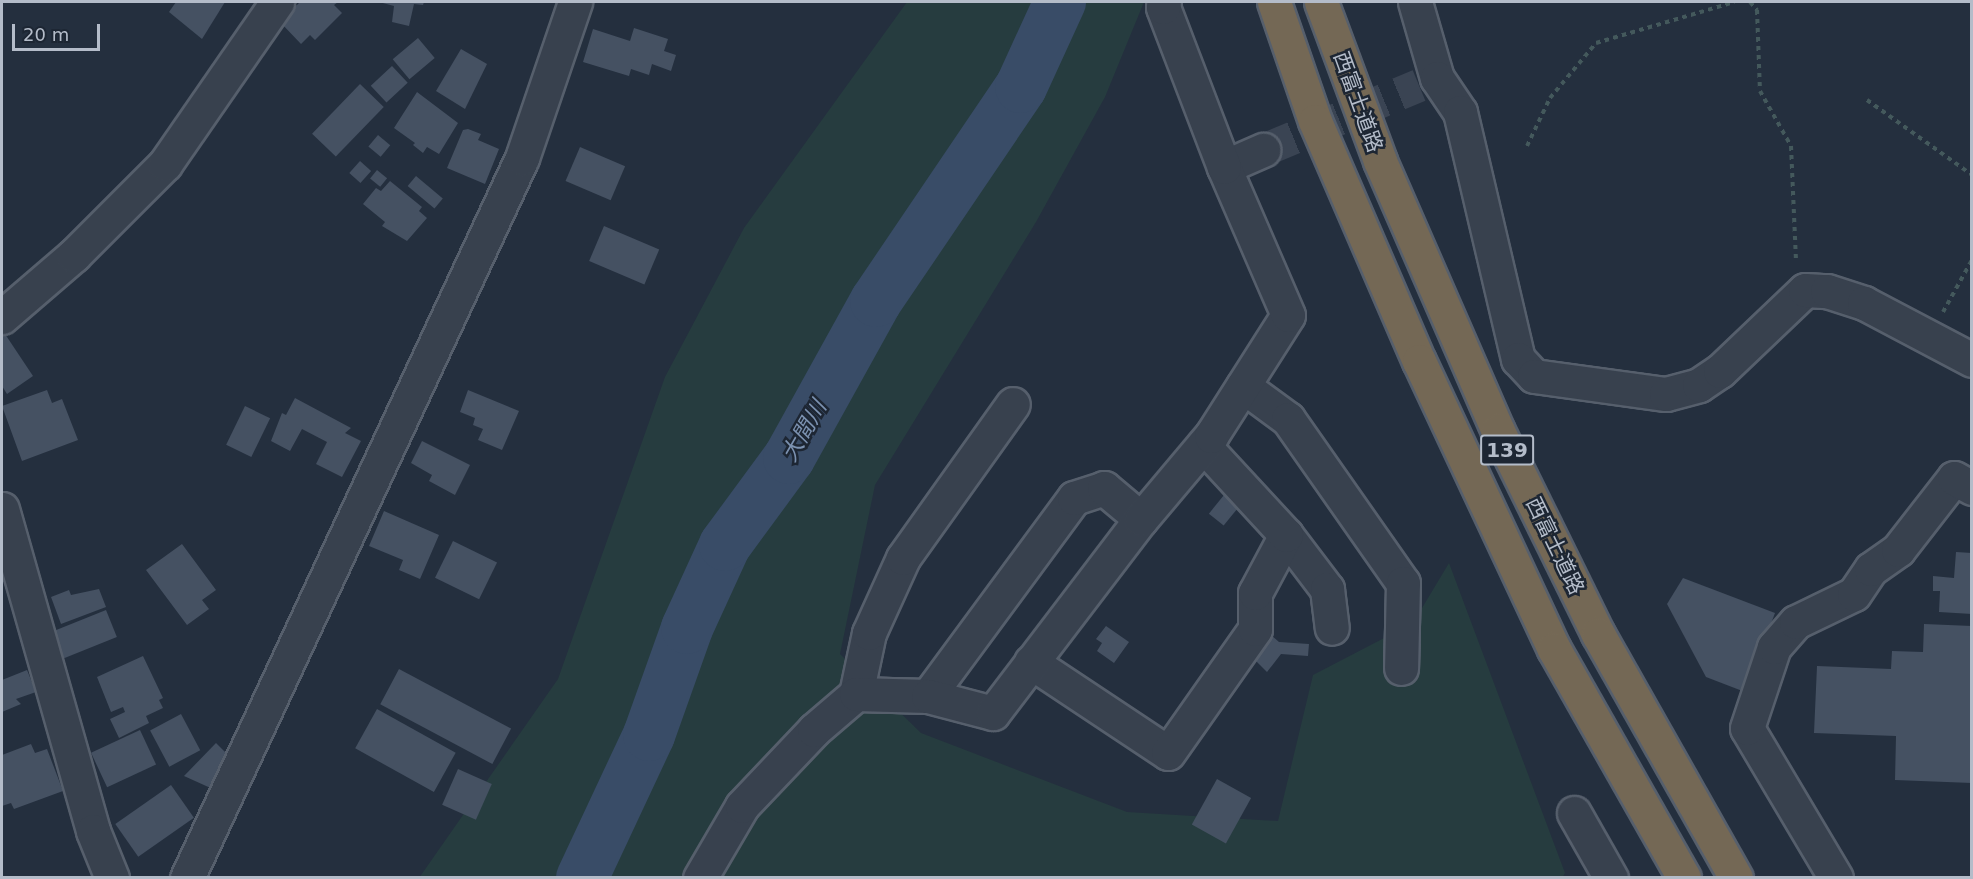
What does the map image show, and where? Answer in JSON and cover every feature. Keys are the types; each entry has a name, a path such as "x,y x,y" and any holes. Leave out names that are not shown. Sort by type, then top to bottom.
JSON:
{"highway":[{"name":"西富士道路","path":"1274,2 1315,121 1424,371 1554,649 1684,878"},
{"name":"西富士道路","path":"1321,2 1380,160 1498,431 1598,634 1736,878"}],"street":[{"path":"2,317 74,255 165,164 277,2"},
{"path":"187,878 522,158 575,2"},
{"path":"856,694 928,696 993,713 1141,519 1203,445 1288,315 1224,167 1163,8 1164,2"},
{"path":"1415,2 1428,81 1460,112 1518,359 1534,376 1666,394 1699,385 1720,371 1805,290 1827,291 1864,303 1971,360"},
{"path":"1224,167 1263,150"},
{"path":"1243,386 1288,419 1403,583 1401,668"},
{"path":"700,878 742,806 814,730 856,694 869,633 903,558 1013,404"},
{"path":"1203,445 1286,535 1327,589 1332,628"},
{"path":"1836,878 1746,728 1774,647 1796,622 1854,594 1871,569 1898,550 1954,478 1971,488"},
{"path":"928,696 1074,498 1104,488 1141,519"},
{"path":"2,509 9,560 93,831 112,878"},
{"path":"1031,662 1168,753 1255,629 1255,593 1286,535"},
{"path":"1574,813 1611,878"}],"path":[{"path":"1527,146 1550,98 1596,43 1734,2"},
{"path":"1750,2 1757,10 1760,91 1791,146 1794,253 1805,290"},
{"path":"1868,100 1971,175"},
{"path":"1930,337 1971,260"}],"green space":[{"path":"907,2 1144,2 1105,97 1036,222 875,485 840,654 921,733 1127,812 1278,821 1313,675 1413,623 1449,563 1565,873 1562,878 419,878 558,679 665,377 744,228"}],"building":[{"path":"176,2 225,2 202,39 169,12"},
{"path":"300,2 338,2 334,5 342,13 315,40 310,35 301,44 280,22"},
{"path":"379,2 424,2 423,5 414,4 409,26 392,22 394,6"},
{"path":"634,28 668,39 664,51 676,55 671,71 652,64 649,75 631,69 629,76 583,62 593,29 630,41"},
{"path":"418,38 435,58 409,79 393,59"},
{"path":"461,49 487,64 465,109 436,91"},
{"path":"392,66 408,83 386,103 371,86"},
{"path":"360,84 384,107 336,157 312,134"},
{"path":"417,92 458,123 439,154 427,147 423,153 413,145 415,143 394,128"},
{"path":"468,129 481,134 478,140 499,149 485,184 447,168 463,130"},
{"path":"378,135 390,145 381,157 368,146"},
{"path":"580,147 625,166 611,200 566,181"},
{"path":"360,161 371,171 360,183 349,173"},
{"path":"377,170 387,178 380,187 370,179"},
{"path":"416,176 443,198 434,208 408,186"},
{"path":"390,181 422,207 419,211 427,218 407,241 382,226 385,222 363,204 376,188 381,191"},
{"path":"604,226 659,249 644,284 589,261"},
{"path":"5,334 33,376 7,394 2,386 2,336"},
{"path":"47,390 52,403 62,399 78,440 22,461 2,406"},
{"path":"468,390 519,411 502,450 478,440 483,429 473,425 475,418 460,412"},
{"path":"295,398 351,428 345,433 361,441 342,477 316,464 327,442 302,429 290,451 271,441 282,413 286,415"},
{"path":"245,406 270,418 251,457 226,445"},
{"path":"422,441 470,465 455,495 429,481 432,475 411,463"},
{"path":"1224,495 1239,507 1224,526 1209,514"},
{"path":"384,511 439,535 420,579 399,570 403,560 369,546"},
{"path":"453,541 497,562 479,599 435,578"},
{"path":"182,544 216,590 202,600 209,609 187,625 146,570"},
{"path":"1956,552 1972,553 1972,614 1939,612 1940,591 1933,591 1933,576 1954,578"},
{"path":"1683,578 1775,613 1745,692 1706,677 1667,604"},
{"path":"99,589 106,607 61,624 51,597 69,590 71,595"},
{"path":"106,610 117,637 64,658 53,631"},
{"path":"1924,624 1972,626 1972,783 1895,780 1896,736 1814,733 1817,666 1891,669 1892,651 1923,652"},
{"path":"1106,626 1129,642 1114,663 1097,651 1102,643 1096,639"},
{"path":"1271,635 1279,642 1309,644 1308,656 1281,654 1267,672 1254,659"},
{"path":"143,656 163,698 159,700 163,708 146,716 149,723 119,738 110,719 125,712 123,707 111,712 97,677"},
{"path":"399,669 511,729 492,764 380,704"},
{"path":"27,670 36,692 16,699 21,704 2,712 2,680"},
{"path":"377,709 456,753 434,792 355,748"},
{"path":"181,714 200,750 169,767 150,730"},
{"path":"140,730 156,764 107,787 91,753"},
{"path":"216,743 230,757 215,790 184,776"},
{"path":"31,744 35,753 47,749 63,791 14,809 11,803 2,806 2,755"},
{"path":"458,769 492,784 476,820 442,805"},
{"path":"1217,779 1251,798 1226,843 1192,824"},
{"path":"171,785 194,818 138,857 115,824"}],"waterway":[{"name":"大間川","path":"582,878 649,735 687,628 725,545 789,458 876,301 1021,87 1060,2"}],"tunnel":[{"path":"1263,150 1419,85"}]}
